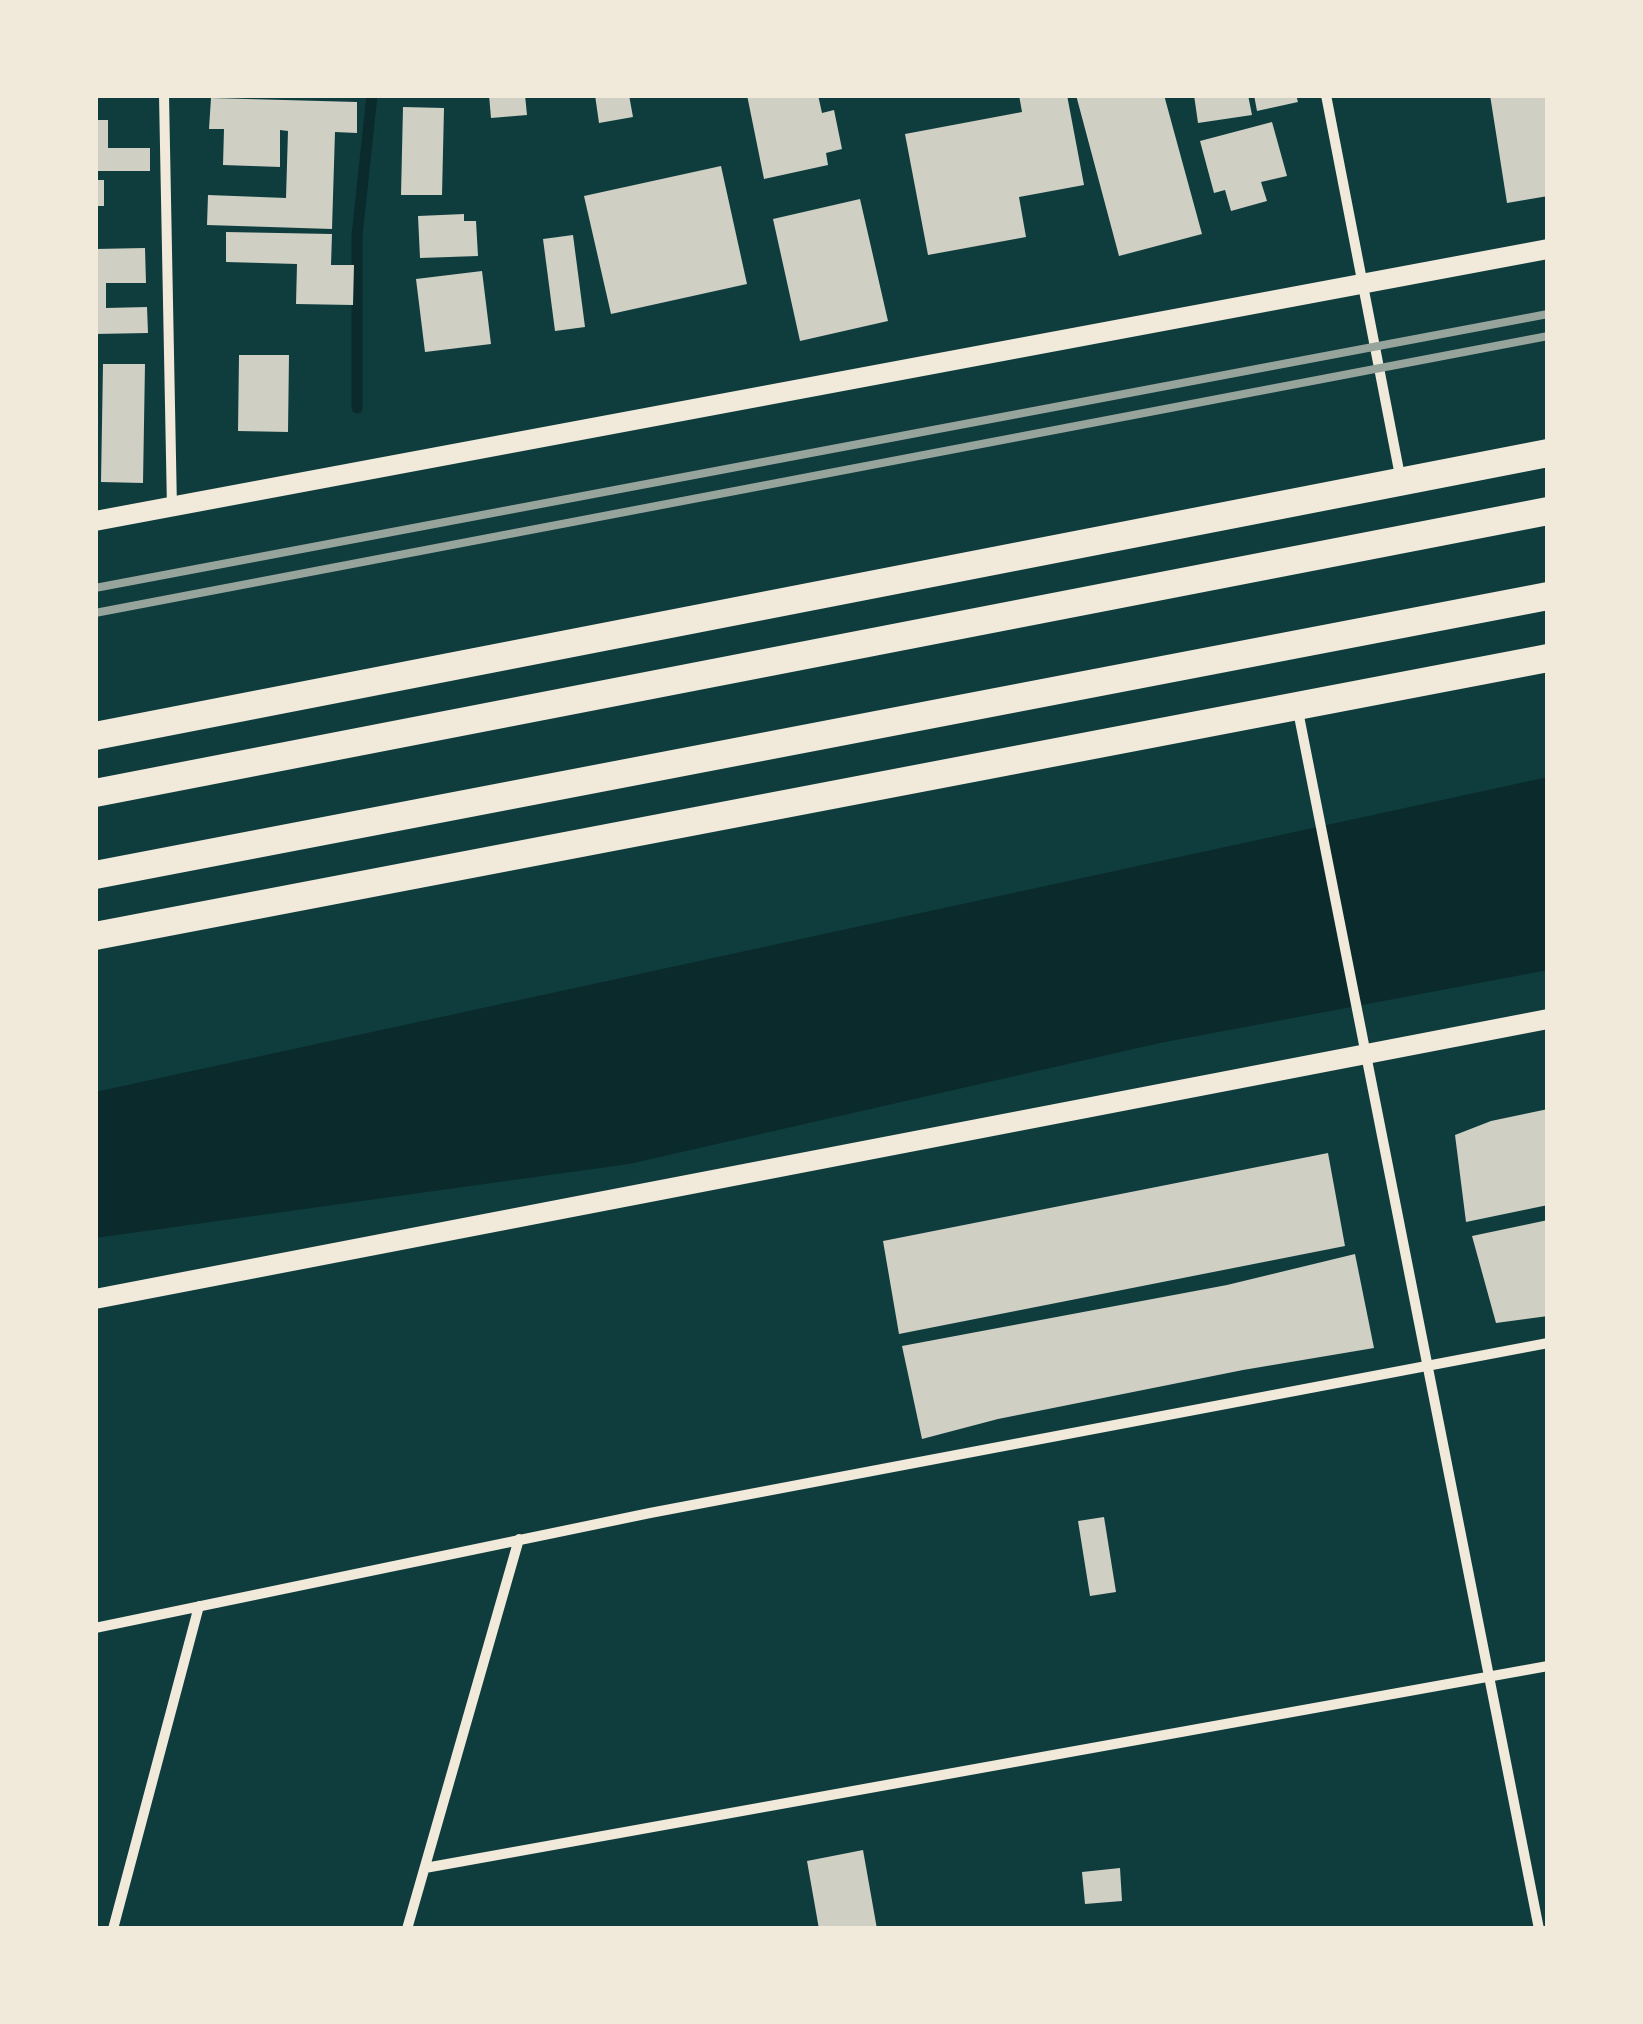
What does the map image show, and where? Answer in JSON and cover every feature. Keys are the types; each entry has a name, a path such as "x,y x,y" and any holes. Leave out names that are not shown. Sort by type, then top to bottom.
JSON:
{"highway":[{"path":"95,736 1548,452"},
{"path":"95,793 1548,510"},
{"path":"95,875 1548,596"},
{"path":"95,936 1548,658"}],"main road":[{"path":"95,521 172,510 1548,249"},
{"path":"95,1299 1548,1019"}],"street":[{"path":"164,95 172,510"},
{"path":"1326,95 1401,481"},
{"path":"1297,705 1538,1929"},
{"path":"95,1628 519,1539 1548,1343"},
{"path":"407,1929 519,1539"},
{"path":"113,1929 199,1606"},
{"path":"424,1868 1548,1666"}],"water":[{"path":"1548,777 1548,970 1160,1043 629,1164 95,1238 95,1092"}],"building":[{"path":"489,95 525,95 527,115 491,118"},
{"path":"595,95 629,95 633,117 599,123"},
{"path":"747,95 818,95 822,113 834,110 842,149 826,153 828,165 764,179"},
{"path":"1019,95 1067,95 1084,185 1019,197 1026,237 928,255 905,134 1022,112"},
{"path":"1076,95 1164,95 1202,234 1119,256"},
{"path":"1194,95 1248,95 1252,115 1198,123"},
{"path":"1254,95 1296,95 1298,102 1257,111"},
{"path":"1490,95 1548,95 1548,196 1507,203"},
{"path":"211,98 357,102 357,133 335,132 332,229 207,225 208,195 286,198 288,131 280,130 280,167 223,165 224,129 209,129"},
{"path":"403,107 444,108 442,195 401,195"},
{"path":"95,120 108,120 108,148 150,148 150,171 95,171"},
{"path":"1272,122 1287,176 1261,182 1267,201 1231,211 1225,190 1214,193 1200,141"},
{"path":"721,166 747,284 611,314 584,196"},
{"path":"95,180 104,180 104,206 95,206"},
{"path":"860,199 888,321 800,341 773,219"},
{"path":"464,214 464,221 476,221 478,256 420,258 418,216"},
{"path":"226,232 332,234 331,265 354,265 353,305 296,304 297,264 226,262"},
{"path":"573,235 585,327 555,331 543,239"},
{"path":"145,248 146,283 106,283 106,308 147,307 148,333 95,334 95,249"},
{"path":"482,271 491,344 425,352 416,279"},
{"path":"239,355 289,355 288,432 238,431"},
{"path":"103,364 145,364 143,483 101,482"},
{"path":"1548,1109 1548,1205 1466,1222 1455,1135 1491,1121"},
{"path":"1328,1153 1345,1246 899,1334 883,1241"},
{"path":"1548,1220 1548,1316 1496,1323 1472,1236"},
{"path":"1355,1254 1374,1348 998,1419 922,1439 902,1346 1227,1285"},
{"path":"1104,1517 1116,1592 1090,1596 1078,1521"},
{"path":"863,1850 877,1929 819,1929 807,1861"},
{"path":"1120,1868 1122,1901 1085,1904 1082,1872"}],"waterway":[{"path":"357,408 357,236 372,95"}],"railway":[{"path":"95,588 1548,314"},
{"path":"95,613 1548,336"}]}
